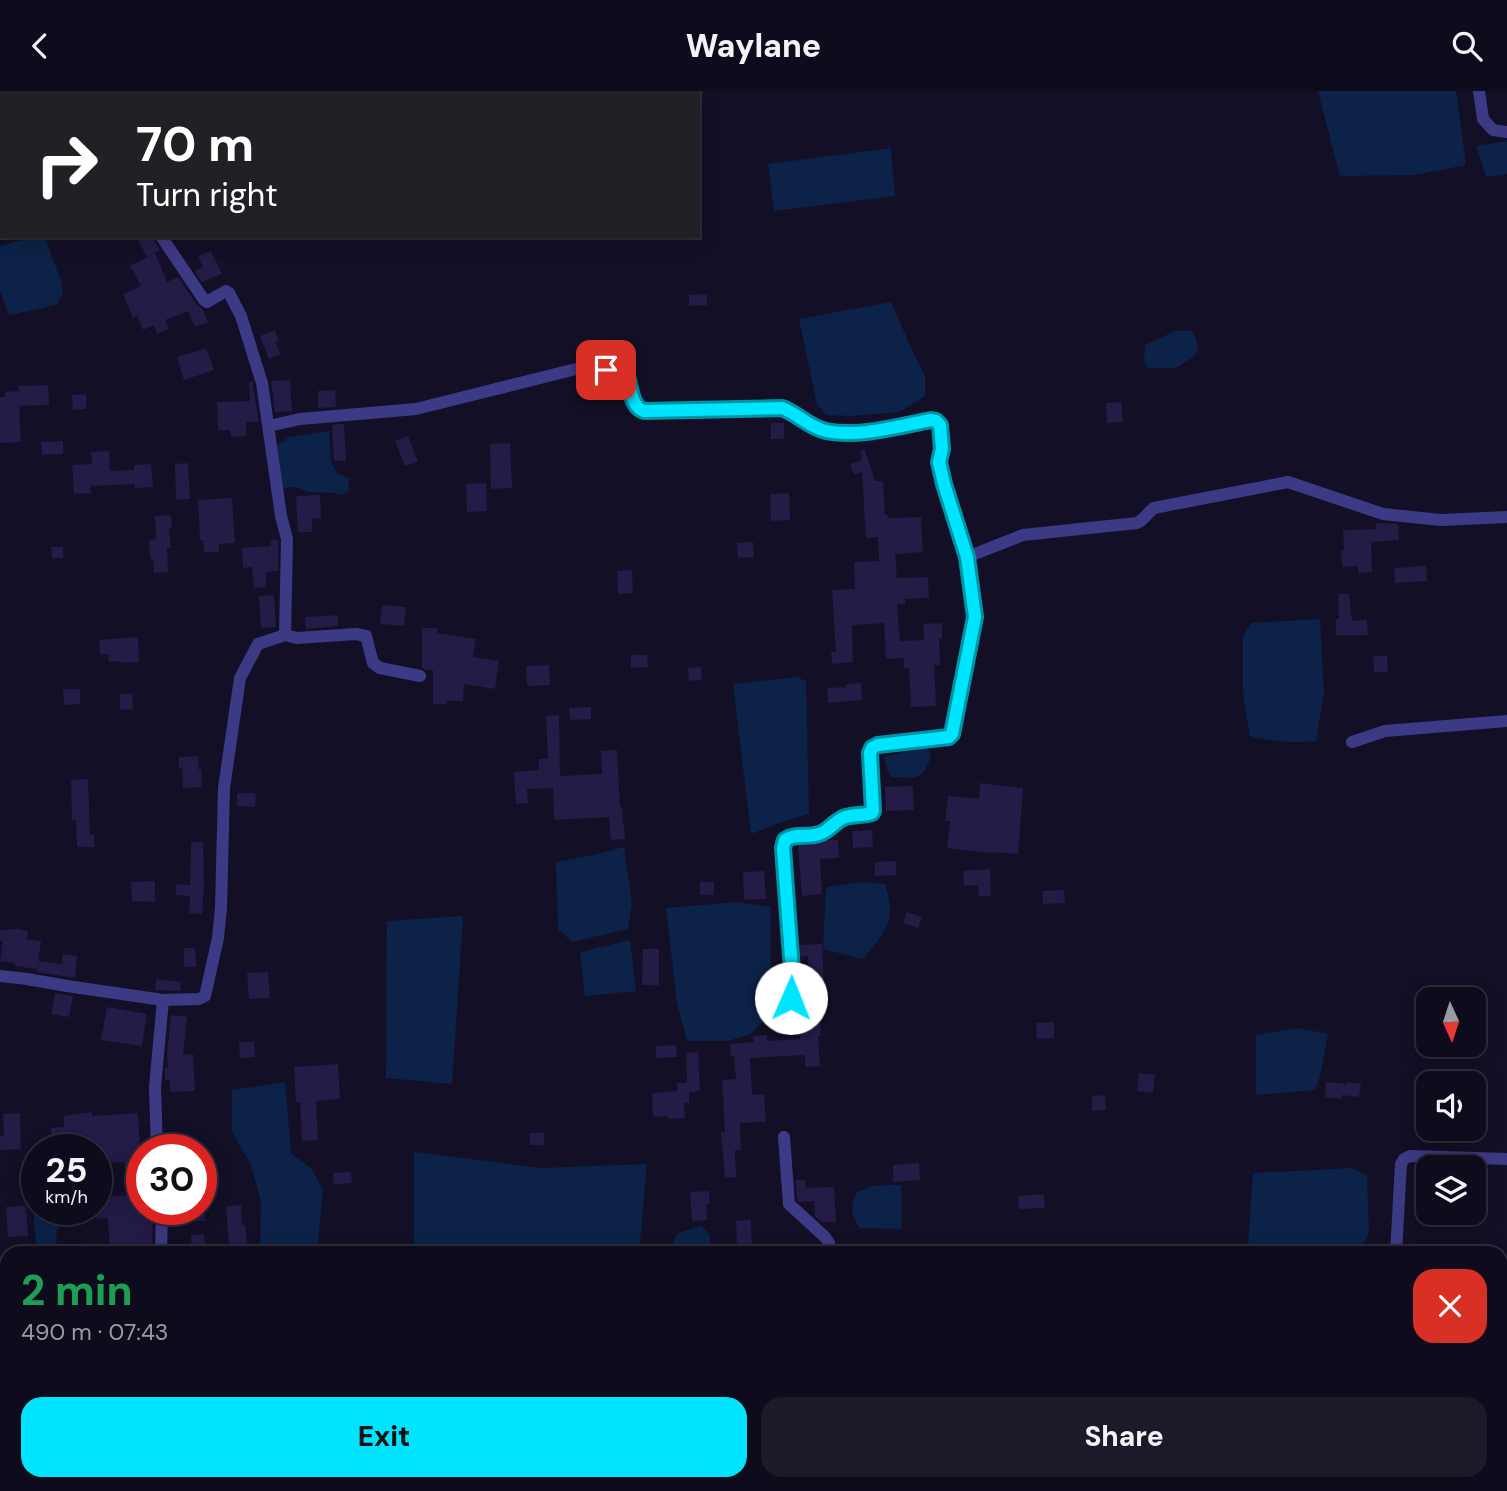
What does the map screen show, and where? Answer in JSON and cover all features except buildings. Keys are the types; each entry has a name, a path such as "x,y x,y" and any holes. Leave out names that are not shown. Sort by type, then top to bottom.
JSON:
{"street":[{"path":"1479,91 1483,119 1493,131 1507,132"},
{"path":"162,238 204,300 207,302 226,291 229,293 241,316 262,383 281,516 287,539 285,635"},
{"path":"269,426 300,419 416,409 584,367 606,370 628,380 635,406 644,411 782,408 795,412 807,424 827,431 861,433 931,420 940,425 942,449 939,462 967,557 975,617 952,734 949,737 878,745 872,748 872,813 847,817 822,834 791,836 785,840 783,848 793,984 789,1012 786,1022 780,1028"},
{"path":"967,557 1023,535 1137,523 1154,508 1288,482 1383,514 1441,520 1507,517"},
{"path":"0,976 163,1000 199,999 205,996 218,938 224,788 240,678 258,644 285,635 297,638 356,634 366,636 373,663 380,668 420,676"},
{"path":"1352,742 1385,731 1507,721"},
{"path":"156,1134 155,1087 163,1000"},
{"path":"784,1137 789,1204 825,1237 830,1246"},
{"path":"1396,1246 1401,1164 1404,1159 1410,1156 1507,1159"},
{"path":"161,1246 162,1225"}],"water":[{"path":"1318,91 1456,91 1466,165 1415,175 1340,176"},
{"path":"1507,141 1507,174 1486,177 1476,146"},
{"path":"891,148 895,196 774,211 768,164"},
{"path":"29,238 45,238 63,292 57,305 9,315 0,291 0,246"},
{"path":"891,302 925,376 925,396 900,412 826,415 817,404 799,319"},
{"path":"1175,331 1193,331 1198,347 1195,356 1176,368 1148,368 1144,361 1145,345"},
{"path":"329,431 331,463 338,474 349,478 348,492 341,495 309,492 296,487 279,488 276,447 289,437"},
{"path":"1320,619 1324,693 1316,741 1267,740 1250,736 1243,694 1243,637 1251,623"},
{"path":"797,677 806,681 809,814 751,834 733,684"},
{"path":"927,747 931,756 921,775 891,777 884,757"},
{"path":"624,847 632,904 628,929 572,942 558,929 556,862"},
{"path":"861,882 885,884 890,915 881,936 862,959 823,949 826,887"},
{"path":"737,902 771,907 770,1014 751,1034 728,1041 687,1041 677,1003 666,908"},
{"path":"463,916 452,1084 386,1078 387,921"},
{"path":"630,940 636,991 585,996 580,952"},
{"path":"1298,1028 1328,1034 1315,1090 1256,1095 1256,1035"},
{"path":"285,1082 291,1153 311,1168 323,1190 318,1246 260,1246 261,1202 251,1165 232,1132 232,1090"},
{"path":"414,1152 541,1168 647,1164 639,1246 414,1246"},
{"path":"1352,1168 1367,1176 1369,1233 1362,1246 1248,1244 1253,1173"},
{"path":"901,1185 902,1229 860,1228 852,1211 857,1192 872,1186"},
{"path":"34,1225 64,1225 57,1229 56,1246 36,1246"},
{"path":"701,1226 710,1235 711,1246 671,1246 678,1233"}],"route":[{"path":"606,370 628,380 635,406 644,411 782,408 795,412 807,424 827,431 861,433 931,420 940,425 942,449 939,462 967,557 975,617 952,734 949,737 878,745 872,748 872,813 847,817 822,834 791,836 785,840 783,848 793,984 791,998"}]}
